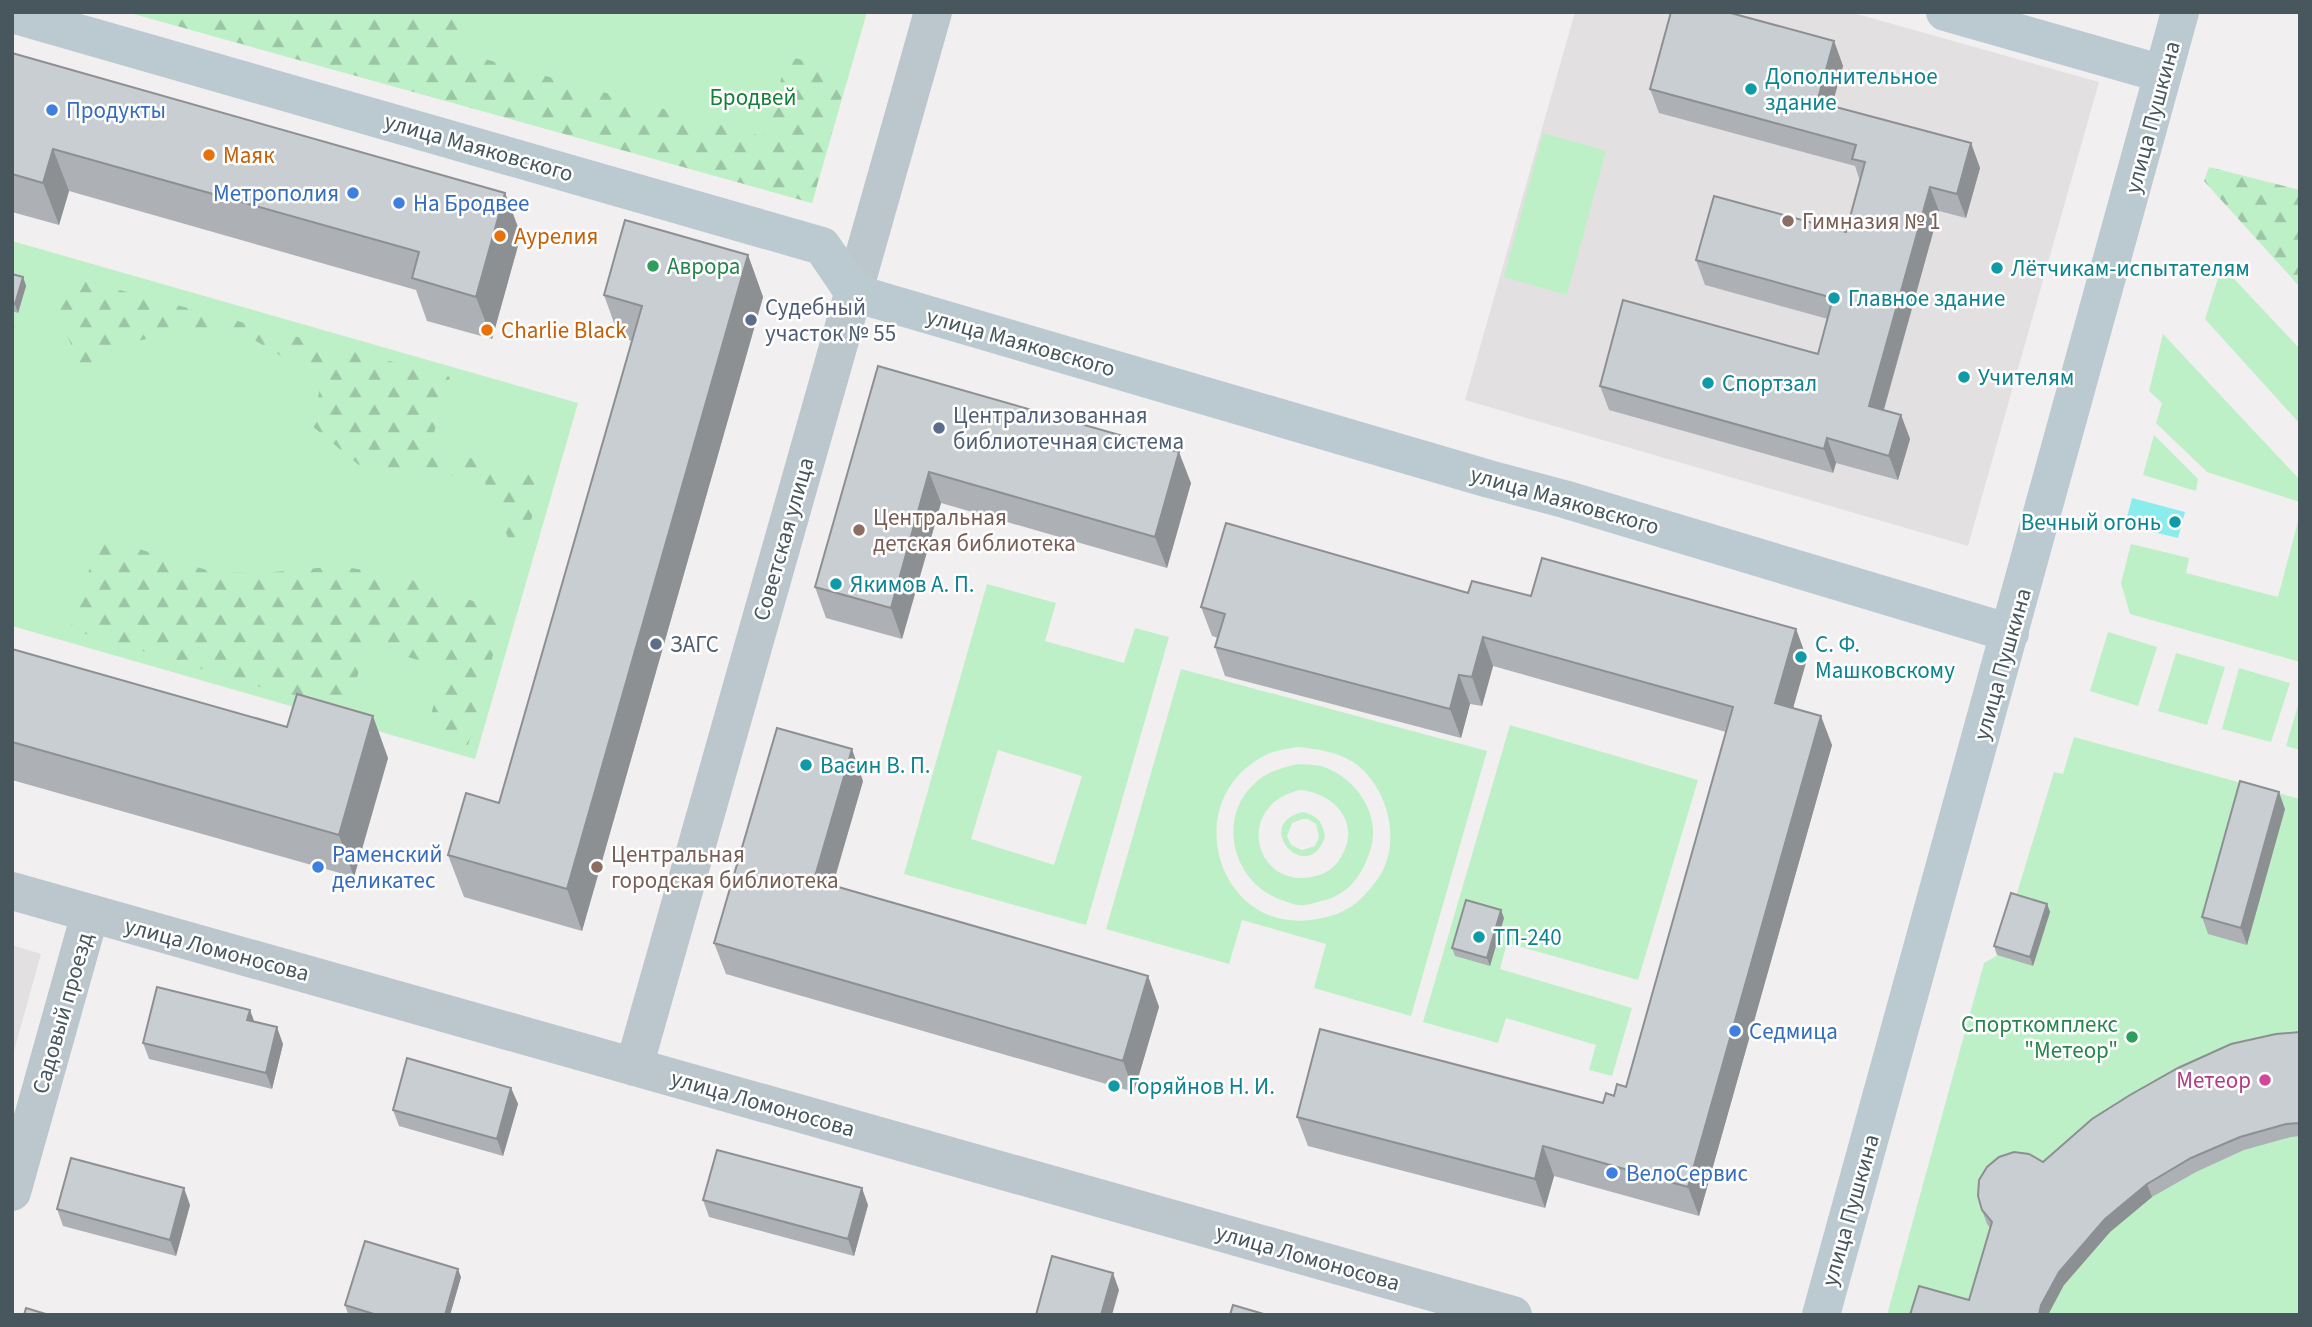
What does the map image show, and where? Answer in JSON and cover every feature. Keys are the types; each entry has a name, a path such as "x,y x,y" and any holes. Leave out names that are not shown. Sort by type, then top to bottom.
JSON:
{"street":[{"name":"Советская улица","path":"634,1067 933,12"},
{"path":"1945,12 2163,74"},
{"name":"улица Пушкина","path":"1821,1315 2180,12"},
{"name":"улица Маяковского","path":"12,13 822,246 854,293 1578,503 2010,633"},
{"name":"улица Ломоносова","path":"12,891 1513,1315"},
{"name":"Садовый проезд","path":"12,1192 90,914"}],"shaded area":[{"name":"Гимназия № 1","path":"1575,12 1850,12 2099,82 1968,546 1465,400"},
{"path":"12,945 41,954 12,1058"}],"green space":[{"name":"Бродвей","path":"127,12 867,12 812,203"},
{"path":"127,12 470,12 460,52 764,137 788,56 848,73 812,203"},
{"path":"1543,133 1606,151 1567,295 1504,277"},
{"path":"2209,167 2300,190 2300,287 2204,181"},
{"path":"12,241 578,403 475,759 12,626"},
{"path":"2222,266 2300,349 2300,424 2205,319"},
{"path":"74,278 450,377 430,447 543,478 521,556 516,557 484,480 359,465 311,425 322,381 248,336 186,330 133,342 83,373 57,311"},
{"path":"12,319 28,323 12,356"},
{"path":"2163,334 2300,480 2300,502 2207,472 2156,423 2162,403 2149,391"},
{"path":"2154,435 2198,479 2196,491 2143,475"},
{"path":"2300,514 2300,662 2130,614 2121,583 2131,544 2189,558 2186,573 2278,597"},
{"path":"100,537 213,572 263,573 340,566 403,577 505,612 468,745 425,734 445,668 367,645 346,713 70,629"},
{"path":"987,584 1056,603 1045,641 1124,663 1135,628 1169,637 1086,925 904,874","holes":["998,750 1082,776 1054,865 971,839"]},
{"path":"2108,632 2157,647 2138,706 2090,691"},
{"path":"2176,653 2225,667 2207,725 2158,711"},
{"path":"2239,668 2290,683 2271,742 2222,729"},
{"path":"1181,669 1487,751 1411,1016 1314,988 1326,944 1242,920 1229,964 1106,929","holes":["1297,747 1339,755 1353,762 1365,773 1376,786 1383,801 1390,834 1385,866 1364,896 1351,907 1317,919 1283,919 1255,908 1234,887 1221,861 1216,831 1222,802 1238,775 1270,753"]},
{"path":"2300,699 2300,750 2286,746"},
{"path":"1510,725 1698,780 1638,980 1507,943 1500,969 1632,1008 1612,1076 1589,1070 1596,1045 1506,1018 1498,1043 1423,1022"},
{"name":"Спорткомплекс \"Метеор\"","path":"2074,737 2300,799 2300,1315 1887,1315 1984,963 1998,955 2054,772 2063,774"},
{"path":"1298,764 1321,766 1347,780 1364,801 1373,825 1370,851 1363,869 1352,884 1338,895 1305,905 1290,903 1268,893 1253,882 1236,851 1233,833 1235,815 1242,798 1255,783 1270,773","holes":["1300,790 1324,797 1341,812 1346,822 1347,844 1341,857 1328,871 1311,877 1291,877 1276,870 1265,858 1259,843 1259,827 1266,811 1279,798"]},
{"path":"1302,812 1318,820 1325,837 1317,851 1307,856 1288,848 1282,839 1282,828 1288,819","holes":["1308,819 1316,824 1319,837 1315,846 1302,850 1291,845 1287,836 1292,823"]}],"water":[{"path":"2132,498 2185,512 2178,538 2125,525"}],"building":[{"path":"1671,12 1727,12 1834,41 1817,102 1971,143 1957,194 1930,187 1869,406 1901,415 1889,456 1827,438 1824,449 1600,386 1623,300 1818,354 1833,298 1696,260 1714,196 1846,232 1865,162 1852,159 1856,145 1650,89"},
{"path":"12,53 505,193 476,297 412,278 419,252 53,149 43,183 12,174"},
{"path":"625,220 748,255 567,889 448,855 466,793 499,803 642,306 604,295"},
{"path":"12,274 23,277 15,304 12,303"},
{"path":"878,366 1179,452 1155,537 929,472 891,608 815,587"},
{"path":"1226,523 1468,593 1472,581 1531,596 1542,558 1796,629 1775,703 1821,716 1688,1187 1543,1146 1535,1179 1297,1117 1320,1029 1603,1103 1606,1093 1614,1096 1617,1084 1626,1087 1733,707 1483,637 1472,677 1459,675 1450,709 1215,647 1225,614 1201,607"},
{"path":"12,649 287,727 297,694 373,716 339,835 12,742"},
{"path":"777,728 852,749 814,880 1148,976 1123,1061 714,943"},
{"path":"2240,781 2279,792 2241,928 2202,917"},
{"path":"2011,893 2047,904 2030,957 1994,946"},
{"name":"ТП-240","path":"1466,900 1501,910 1487,958 1452,948"},
{"path":"157,987 250,1010 247,1020 277,1027 266,1073 143,1043"},
{"path":"2300,1032 2300,1123 2286,1124 2240,1137 2191,1158 2147,1184 2105,1219 2059,1272 2041,1305 2039,1315 1910,1315 1919,1286 1969,1300 1992,1222 1982,1210 1978,1196 1979,1180 1987,1167 1999,1157 2014,1152 2029,1154 2043,1162 2092,1119 2178,1068 2231,1044 2276,1034"},
{"path":"407,1058 511,1088 497,1139 393,1110"},
{"path":"717,1150 862,1188 848,1239 703,1200"},
{"path":"71,1158 184,1188 170,1240 57,1209"},
{"path":"365,1241 458,1269 445,1315 377,1315 345,1305"},
{"path":"1052,1256 1113,1273 1101,1315 1036,1315"},
{"path":"1233,1305 1267,1315 1230,1315"},
{"path":"26,1308 49,1315 24,1315"}],"place":[{"name":"Дополнительное здание","path":"1751,89"},
{"name":"Продукты","path":"52,110"},
{"name":"Маяк","path":"209,155"},
{"name":"Метрополия","path":"353,193"},
{"name":"На Бродвее","path":"399,203"},
{"name":"Гимназия № 1","path":"1788,221"},
{"name":"Аурелия","path":"500,236"},
{"name":"Аврора","path":"653,266"},
{"name":"Лётчикам-испытателям","path":"1997,268"},
{"name":"Главное здание","path":"1834,298"},
{"name":"Судебный участок № 55","path":"751,320"},
{"name":"Charlie Black","path":"487,330"},
{"name":"Учителям","path":"1964,377"},
{"name":"Спортзал","path":"1708,383"},
{"name":"Централизованная библиотечная система","path":"939,428"},
{"name":"Вечный огонь","path":"2175,522"},
{"name":"Центральная детская библиотека","path":"859,530"},
{"name":"Якимов А. П.","path":"836,584"},
{"name":"ЗАГС","path":"656,644"},
{"name":"С. Ф. Машковскому","path":"1801,657"},
{"name":"Васин В. П.","path":"806,765"},
{"name":"Раменский деликатес","path":"318,867"},
{"name":"Центральная городская библиотека","path":"597,867"},
{"name":"ТП-240","path":"1479,937"},
{"name":"Седмица","path":"1735,1031"},
{"name":"Спорткомплекс \"Метеор\"","path":"2132,1037"},
{"name":"Метеор","path":"2265,1080"},
{"name":"Горяйнов Н. И.","path":"1114,1086"},
{"name":"ВелоСервис","path":"1612,1173"}]}
